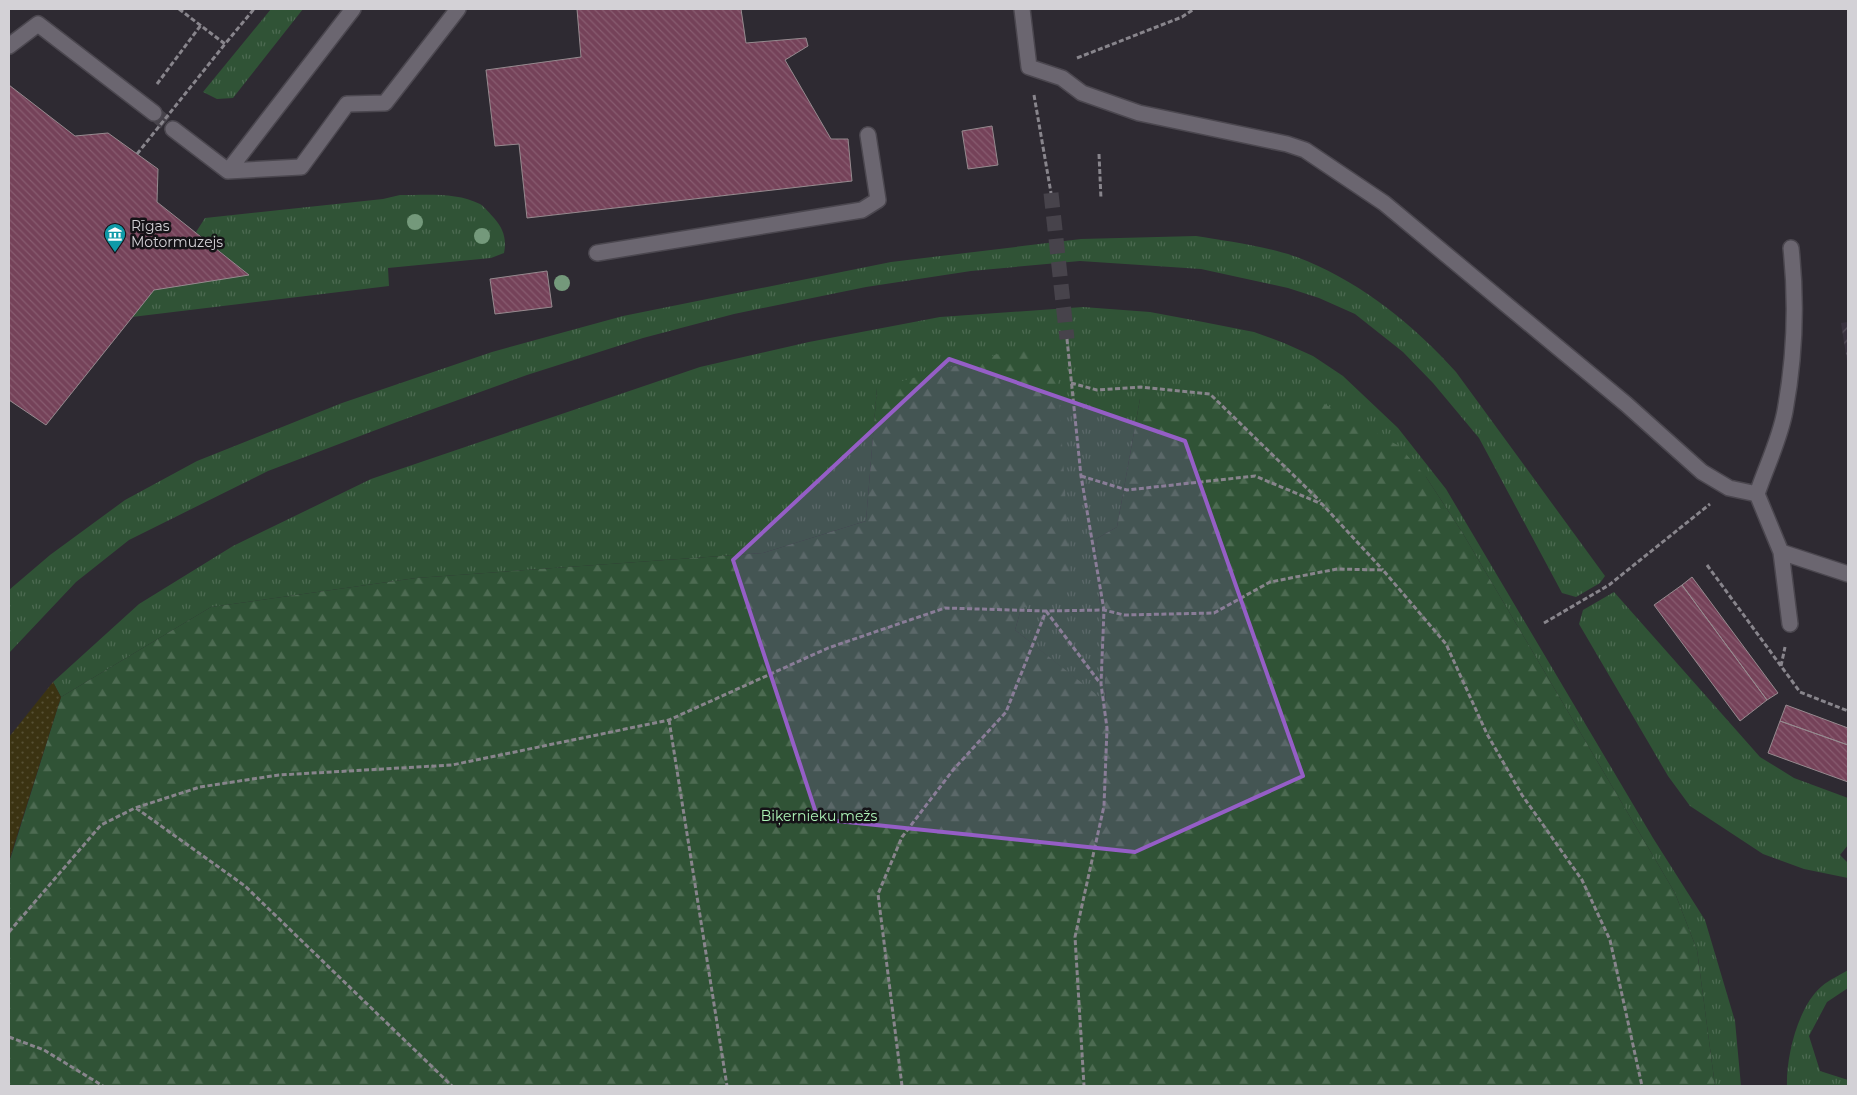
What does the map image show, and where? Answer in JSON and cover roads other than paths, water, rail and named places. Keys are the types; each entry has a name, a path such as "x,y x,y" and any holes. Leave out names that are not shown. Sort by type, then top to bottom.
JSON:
{"lane":[{"path":"228,171 353,9"},
{"path":"173,129 228,171 301,167 347,104 385,103 458,9"},
{"path":"1022,9 1029,67 1062,78 1082,93 1138,113 1287,144 1305,150 1384,203 1626,404 1702,472 1729,488 1757,494"},
{"path":"9,46 38,24 154,113"},
{"path":"597,253 862,210 878,200 868,135"},
{"path":"1790,624 1781,552 1757,494 1785,413 1795,328 1796,290 1791,248"},
{"path":"1781,552 1848,574"}],"tunnel":[{"path":"154,113 173,129"},
{"path":"1051,193 1067,339"}],"place":[{"name":"Rīgas Motormuzejs","path":"115,253"}],"park label":[{"name":"Biķernieku mežs","path":"819,816"}]}
